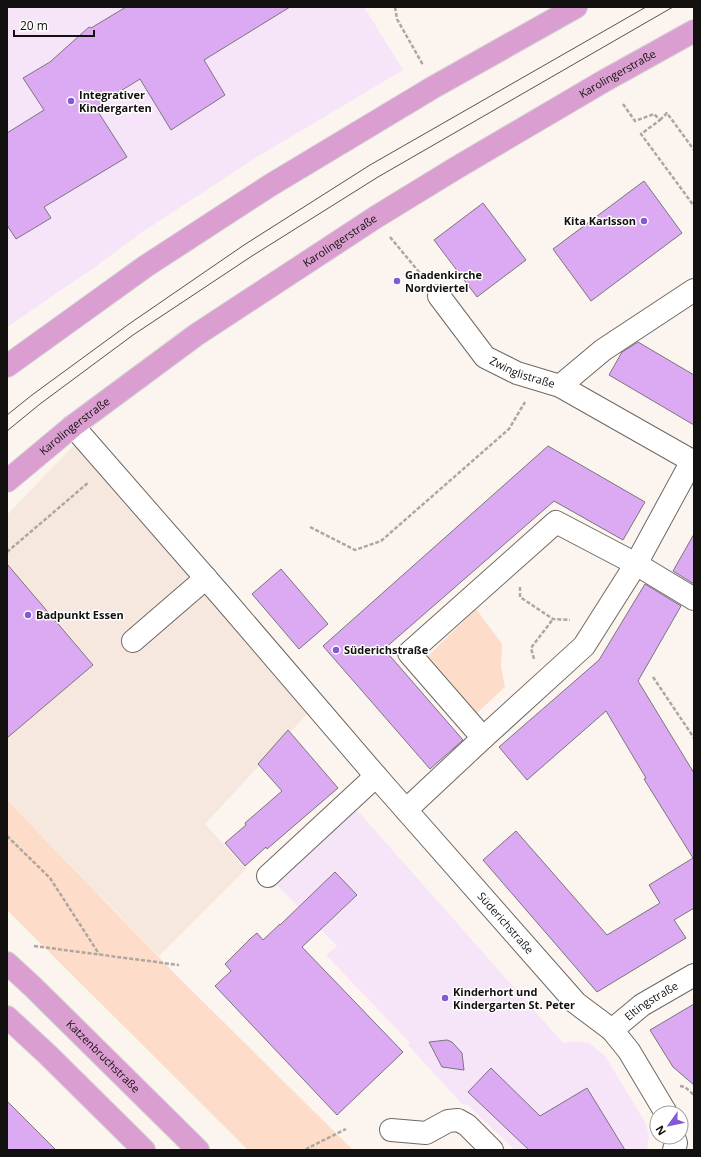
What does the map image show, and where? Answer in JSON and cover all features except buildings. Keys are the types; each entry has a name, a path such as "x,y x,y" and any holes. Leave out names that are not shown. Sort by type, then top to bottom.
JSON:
{"main road":[{"path":"7,366 146,266 268,186 432,88 576,7"},
{"name":"Karolingerstraße","path":"7,481 73,426 196,335 376,217 584,93 694,32"},
{"name":"Katzenbruchstraße","path":"7,963 198,1150"},
{"path":"7,1017 48,1055 144,1150"}],"street":[{"path":"560,386 603,350 694,290"},
{"name":"Zwinglistraße","path":"439,296 485,356 517,373 560,386 693,461"},
{"name":"Süderichstraße","path":"73,426 376,776 576,1003 612,1030 629,1051 661,1105"},
{"path":"406,810 584,646 636,564 693,461"},
{"path":"483,738 409,652 556,522 636,564 694,598"},
{"path":"133,641 206,578"},
{"path":"268,876 376,776"},
{"name":"Eltingstraße","path":"612,1030 642,1006 694,975"},
{"path":"391,1130 426,1133 448,1121 458,1120 467,1125 492,1150"}],"path":[{"path":"395,7 396,19 424,65"},
{"path":"623,104 635,121 654,114 660,120"},
{"path":"694,150 667,114 641,134 694,206"},
{"path":"376,217 391,239 439,296"},
{"path":"310,527 356,550 381,541 509,429 539,379"},
{"path":"7,552 108,466"},
{"path":"521,553 520,597 553,619 598,623"},
{"path":"534,662 531,648 553,619"},
{"path":"653,677 694,738"},
{"path":"7,836 50,878 99,954"},
{"path":"34,946 179,964"},
{"path":"306,1150 346,1129"}],"shaded area":[{"path":"7,7 364,7 403,70 252,160 141,233 95,267 7,327"},
{"path":"76,443 310,711 205,824 246,869 159,956 7,800 7,515"},
{"path":"476,609 502,644 501,666 505,687 477,713 428,656"},
{"path":"7,800 180,979 353,1150 248,1150 7,910"},
{"name":"Kinderhort und Kindergarten St. Peter","path":"356,809 563,1043 576,1041 589,1043 605,1056 645,1122 649,1135 647,1150 515,1150 468,1105 462,1104 408,1045 410,1043 326,955 337,946 276,884"}],"tram line":[{"path":"7,415 129,324 244,245 370,165 646,7"},
{"path":"7,431 40,404 133,335 252,256 378,177 673,7"}],"place":[{"name":"Integrativer Kindergarten","path":"71,101"},
{"name":"Kita Karlsson","path":"644,221"},
{"name":"Gnadenkirche Nordviertel","path":"397,281"},
{"name":"Badpunkt Essen","path":"28,615"},
{"name":"Süderichstraße","path":"336,650"},
{"name":"Kinderhort und Kindergarten St. Peter","path":"445,998"}]}
